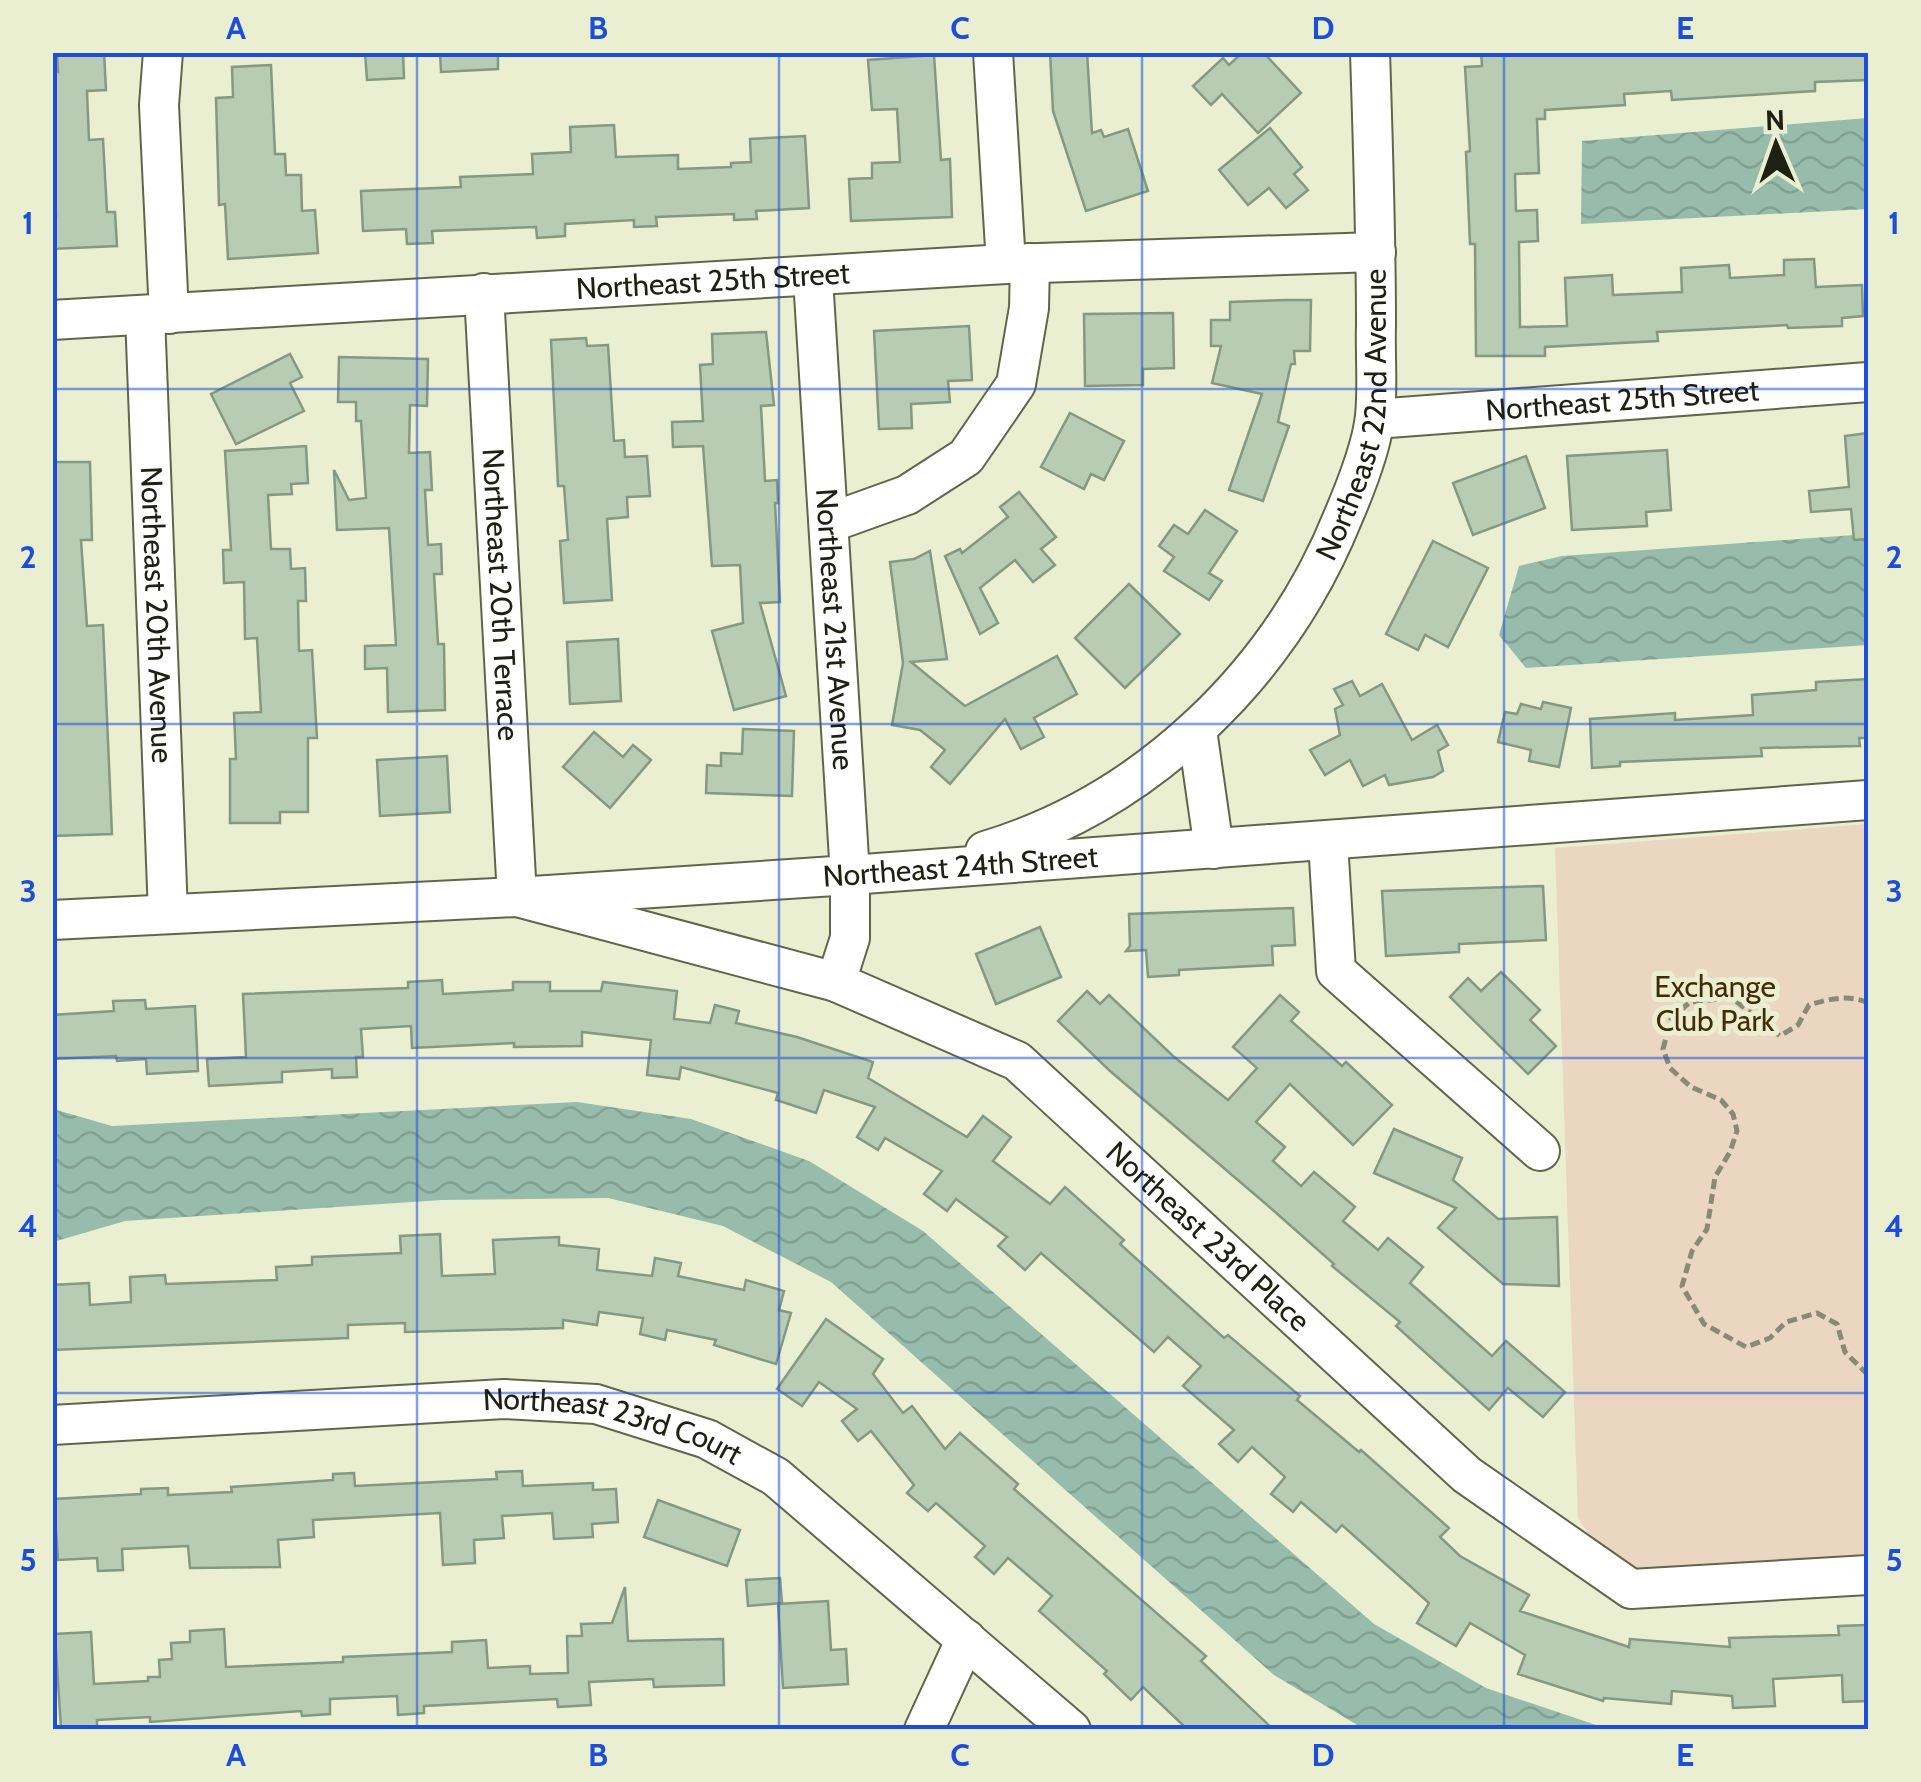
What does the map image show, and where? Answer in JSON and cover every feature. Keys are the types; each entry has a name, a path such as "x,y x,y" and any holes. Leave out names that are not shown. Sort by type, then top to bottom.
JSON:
{"street":[{"name":"Northeast 20th Avenue","path":"164,52 159,105 157,315 168,914"},
{"path":"830,523 907,495 966,457 1016,384 1028,308 1018,264 993,52"},
{"name":"Northeast 22nd Avenue","path":"910,870 1016,842 1087,809 1153,766 1197,730 1270,650 1322,568 1351,497 1375,419 1376,252 1370,52"},
{"name":"Northeast 25th Street","path":"52,320 1018,264 1376,252"},
{"name":"Northeast 21st Avenue","path":"814,278 850,875 850,938 836,982"},
{"name":"Northeast 20th Terrace","path":"484,293 517,897"},
{"name":"Northeast 25th Street","path":"1375,419 1868,382"},
{"path":"1197,730 1214,849"},
{"name":"Northeast 24th Street","path":"52,920 517,897 850,875 1868,800"},
{"path":"1328,842 1336,970 1540,1150"},
{"name":"Northeast 23rd Place","path":"517,897 836,982 1017,1062 1467,1475 1631,1588 1868,1575"},
{"name":"Northeast 23rd Court","path":"52,1425 504,1399 596,1404 707,1440 776,1477 1070,1730"},
{"path":"924,1730 966,1640"}],"path":[{"path":"1868,1004 1857,998 1808,1005 1798,1025 1780,1036 1732,998 1690,1002 1671,1019 1663,1049 1670,1068 1692,1086 1720,1100 1734,1114 1737,1131 1715,1178 1707,1230 1692,1250 1682,1286 1704,1324 1746,1348 1770,1338 1786,1322 1817,1313 1837,1324 1845,1352 1868,1375"}],"green space":[{"name":"Exchange Club Park","path":"1868,824 1868,1562 1619,1581 1578,1518 1555,848"}],"water":[{"path":"1868,118 1868,209 1581,224 1582,141"},
{"path":"1868,534 1868,645 1526,668 1499,635 1519,566 1562,556"},
{"path":"577,1102 691,1119 809,1161 923,1231 1374,1624 1486,1688 1608,1729 1364,1729 1274,1675 831,1282 723,1226 608,1198 442,1200 125,1221 53,1242 53,1109 112,1126"}],"building":[{"path":"57,52 104,52 106,90 87,91 89,140 103,139 107,212 115,212 117,246 52,249 52,216 56,216 52,72 58,72"},
{"path":"365,52 403,52 404,78 367,80"},
{"path":"440,52 498,52 498,69 441,72"},
{"path":"1050,52 1087,52 1092,133 1101,130 1104,137 1128,129 1148,191 1086,211 1053,111"},
{"path":"1243,52 1263,52 1301,93 1258,133 1222,94 1211,105 1193,86 1223,58 1229,65"},
{"path":"1481,52 1868,52 1868,80 1815,82 1815,91 1672,100 1671,91 1624,94 1625,105 1545,110 1545,119 1537,119 1539,173 1515,174 1516,211 1537,210 1538,241 1519,242 1520,327 1567,326 1565,278 1612,275 1613,295 1682,292 1681,268 1729,265 1730,278 1784,275 1784,260 1814,259 1816,287 1862,285 1863,316 1842,318 1842,326 1657,332 1658,341 1545,347 1545,356 1476,356 1475,244 1470,244 1465,67 1482,66"},
{"path":"934,55 941,160 950,159 952,217 851,221 849,179 872,178 872,163 900,162 897,109 872,110 868,60"},
{"path":"271,65 275,154 285,154 286,175 301,175 302,211 315,210 318,253 228,259 225,204 219,205 216,98 233,97 232,67"},
{"path":"614,125 616,157 678,155 678,169 731,167 731,163 751,162 750,139 805,136 809,208 756,211 757,219 734,220 734,214 656,217 657,226 634,227 634,220 565,224 565,236 537,238 536,227 432,231 433,243 407,244 406,229 363,231 361,191 461,187 460,177 533,174 532,154 571,152 570,127"},
{"path":"1270,128 1302,167 1294,174 1308,190 1286,208 1269,188 1248,205 1219,170"},
{"path":"1311,300 1310,351 1294,351 1295,364 1291,364 1278,422 1289,426 1263,501 1229,490 1262,394 1212,383 1221,346 1211,346 1211,320 1230,320 1230,302"},
{"path":"1173,313 1174,368 1143,369 1143,385 1085,386 1084,314"},
{"path":"969,326 972,380 948,381 950,402 911,404 912,428 879,429 874,331"},
{"path":"766,332 774,405 761,406 765,481 777,480 780,602 760,603 786,696 734,710 712,631 743,623 740,565 712,566 703,446 673,447 672,422 703,421 700,365 713,364 712,334"},
{"path":"586,338 587,346 608,345 614,441 624,440 625,457 647,456 650,496 627,497 628,517 607,519 612,600 564,603 560,541 568,540 564,486 558,486 551,340"},
{"path":"290,354 302,377 290,383 304,411 236,444 211,394"},
{"path":"339,357 428,359 427,406 410,405 409,453 430,452 432,490 425,490 428,545 441,544 442,574 434,574 438,644 444,644 445,710 388,712 387,668 365,669 365,646 396,645 389,528 337,530 334,470 349,500 366,498 361,421 356,421 356,402 338,402"},
{"path":"1070,413 1124,441 1104,480 1091,474 1084,489 1041,467"},
{"path":"1868,433 1868,539 1854,540 1851,509 1811,512 1809,491 1849,487 1845,436"},
{"path":"306,446 308,483 291,484 292,494 268,495 271,549 290,549 291,569 305,568 306,601 298,601 299,651 312,650 317,738 308,738 308,812 280,812 280,823 230,823 230,759 236,759 234,713 261,712 257,638 245,639 244,582 224,583 223,550 231,550 225,451"},
{"path":"1667,450 1671,510 1646,512 1647,526 1572,530 1567,456"},
{"path":"1526,456 1545,508 1473,535 1453,483"},
{"path":"52,462 90,462 92,540 81,540 87,626 103,625 112,834 54,836"},
{"path":"1019,492 1056,537 1041,549 1055,565 1033,582 1015,560 980,588 998,623 980,634 945,556 960,549 962,553 1008,517 1000,507"},
{"path":"1205,510 1237,531 1209,573 1222,581 1209,600 1164,571 1174,557 1159,546 1174,525 1188,534"},
{"path":"1433,541 1488,568 1448,647 1425,635 1418,650 1386,634"},
{"path":"930,551 947,659 911,662 965,706 1057,656 1077,694 1034,718 1044,737 1021,749 1005,719 950,784 931,767 945,750 920,730 892,725 903,663 890,562 914,559"},
{"path":"1129,584 1180,634 1125,688 1075,638"},
{"path":"618,639 621,701 570,704 567,642"},
{"path":"1868,679 1868,738 1859,738 1860,746 1761,748 1762,756 1620,762 1620,766 1592,768 1590,719 1675,713 1675,720 1753,715 1752,695 1816,690 1816,682"},
{"path":"1352,681 1360,696 1382,684 1412,740 1437,725 1448,745 1438,751 1443,771 1433,777 1389,785 1385,775 1363,786 1350,760 1325,775 1310,750 1340,735 1335,709 1343,705 1334,689"},
{"path":"1543,702 1571,708 1559,767 1529,761 1531,750 1498,742 1505,712 1517,714 1521,704 1541,709"},
{"path":"743,729 794,731 792,796 706,793 707,765 721,766 721,753 742,754"},
{"path":"594,732 623,757 633,745 651,760 610,808 563,767"},
{"path":"447,756 450,812 380,816 377,760"},
{"path":"1543,886 1546,940 1459,944 1459,952 1386,956 1382,891"},
{"path":"1293,908 1295,945 1272,946 1273,965 1179,970 1179,975 1148,977 1146,950 1126,951 1130,946 1129,914"},
{"path":"1040,927 1061,977 996,1004 976,954"},
{"path":"1501,972 1540,1010 1530,1020 1556,1046 1528,1074 1450,997 1468,978 1481,991"},
{"path":"442,980 443,994 513,990 513,982 550,982 550,991 601,991 603,982 677,991 674,1019 710,1023 715,1005 739,1011 736,1023 797,1037 873,1062 868,1078 967,1137 983,1116 1011,1137 993,1161 1050,1204 1065,1187 1124,1240 1120,1244 1224,1338 1228,1335 1300,1396 1297,1400 1449,1528 1440,1537 1460,1556 1529,1595 1520,1611 1629,1647 1630,1639 1730,1647 1729,1638 1839,1635 1838,1626 1868,1625 1868,1701 1843,1702 1842,1675 1773,1679 1775,1706 1733,1708 1732,1696 1672,1691 1671,1704 1604,1698 1603,1701 1518,1674 1525,1655 1470,1623 1456,1646 1417,1623 1429,1603 1342,1525 1336,1532 1301,1502 1293,1512 1271,1494 1285,1477 1252,1447 1238,1462 1219,1444 1234,1430 1183,1386 1201,1366 1168,1337 1154,1352 1041,1253 1025,1270 998,1246 1007,1237 956,1199 947,1211 924,1194 942,1171 885,1138 878,1150 857,1137 875,1107 824,1090 816,1113 776,1100 778,1093 681,1067 679,1079 647,1075 651,1040 582,1032 582,1046 514,1047 514,1043 412,1048 411,1026 361,1029 363,1057 356,1057 357,1077 332,1078 332,1069 282,1072 282,1082 209,1086 207,1059 246,1057 243,994 408,988 408,982"},
{"path":"1087,991 1100,1004 1109,995 1173,1056 1228,1100 1257,1068 1233,1047 1280,995 1299,1012 1291,1021 1342,1066 1346,1062 1392,1105 1353,1145 1290,1084 1256,1122 1285,1147 1273,1161 1301,1186 1314,1172 1355,1207 1343,1221 1378,1250 1388,1238 1423,1267 1410,1283 1492,1356 1506,1341 1565,1392 1543,1417 1508,1388 1489,1410 1396,1326 1400,1322 1110,1071 1058,1021"},
{"path":"145,1000 146,1009 195,1006 198,1071 147,1074 146,1059 117,1061 116,1056 52,1059 52,1015 114,1011 113,1001"},
{"path":"1394,1129 1462,1158 1453,1180 1498,1219 1557,1217 1559,1286 1503,1284 1438,1228 1456,1208 1374,1173"},
{"path":"440,1234 442,1276 495,1274 493,1240 559,1237 559,1245 599,1249 597,1270 652,1276 655,1258 681,1263 678,1276 744,1290 746,1280 784,1291 779,1310 791,1313 776,1364 714,1345 716,1340 667,1330 665,1340 640,1334 643,1318 599,1312 597,1325 563,1320 563,1328 405,1332 405,1323 348,1325 348,1338 52,1350 52,1285 89,1283 90,1305 131,1302 130,1277 165,1275 166,1284 277,1280 276,1267 312,1265 312,1257 401,1253 400,1236"},
{"path":"826,1319 883,1359 873,1374 903,1413 912,1406 945,1449 960,1433 1018,1484 1014,1489 1206,1656 1201,1661 1274,1730 1188,1730 1143,1687 1131,1700 1104,1674 1107,1671 1039,1611 1052,1596 1008,1558 994,1574 975,1557 985,1546 936,1503 928,1511 907,1493 914,1485 871,1431 858,1441 842,1421 857,1409 819,1382 802,1406 777,1389"},
{"path":"522,1471 523,1486 593,1483 593,1490 616,1489 618,1522 592,1524 593,1537 554,1539 552,1513 502,1516 504,1538 474,1540 475,1563 443,1565 440,1513 313,1520 314,1537 278,1540 280,1567 190,1568 188,1546 122,1549 123,1570 98,1571 97,1558 58,1560 54,1499 141,1494 141,1489 168,1488 168,1495 232,1492 231,1487 333,1480 333,1474 354,1473 355,1486 497,1479 496,1472"},
{"path":"658,1500 740,1530 727,1566 644,1537"},
{"path":"780,1578 782,1603 748,1606 746,1580"},
{"path":"625,1587 628,1641 723,1639 724,1685 654,1687 653,1679 589,1682 591,1705 558,1707 557,1699 424,1706 424,1713 398,1715 397,1696 330,1699 330,1714 302,1716 301,1711 150,1722 150,1717 97,1720 97,1727 61,1729 55,1634 91,1632 94,1684 160,1677 159,1660 172,1659 171,1643 190,1642 190,1631 224,1629 226,1667 452,1652 452,1642 486,1640 488,1668 530,1666 530,1674 568,1673 567,1636 582,1636 581,1624 612,1623"},
{"path":"828,1601 831,1650 846,1649 848,1684 783,1688 778,1604"}]}
